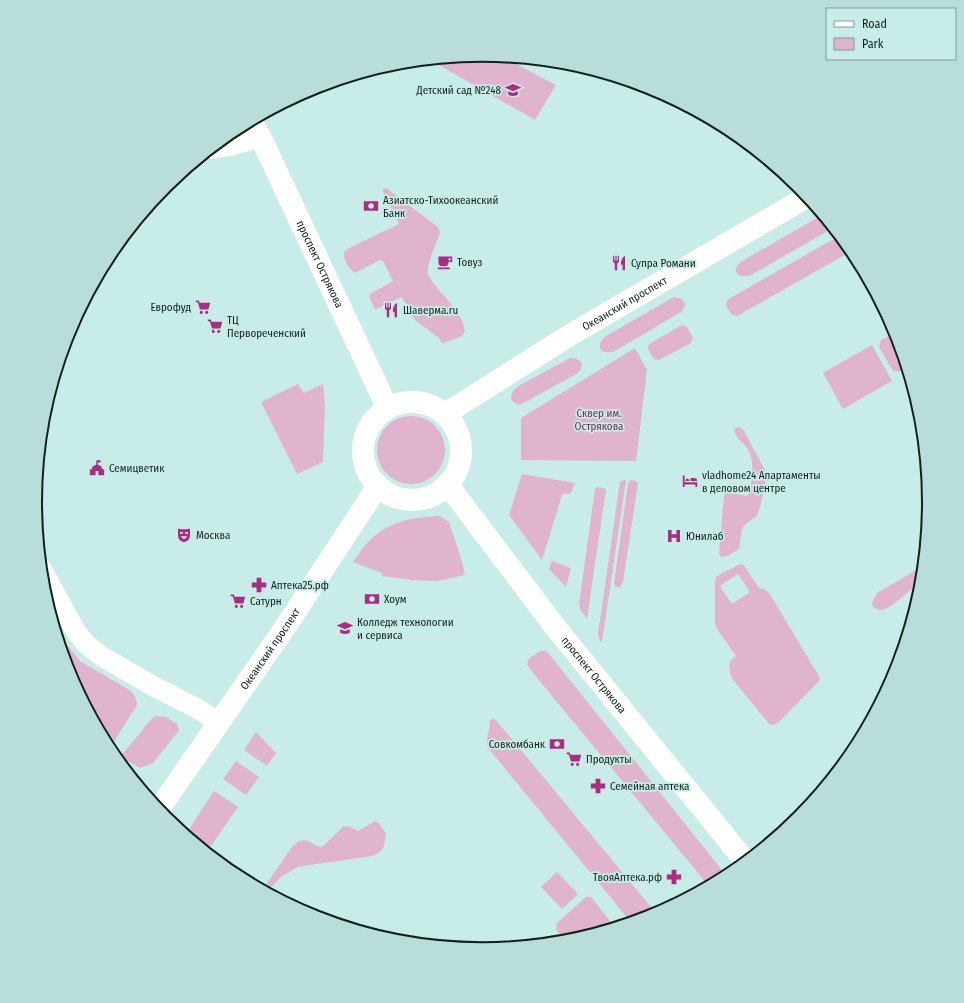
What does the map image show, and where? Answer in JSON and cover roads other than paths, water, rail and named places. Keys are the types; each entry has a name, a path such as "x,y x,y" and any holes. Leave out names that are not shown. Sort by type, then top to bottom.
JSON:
{"main road":[{"path":"223,146 230,145 256,128"},
{"name":"проспект Острякова","path":"256,128 388,409"},
{"name":"Океанский проспект","path":"445,414 570,335 802,200"},
{"path":"405,402 417,402 434,407 445,414 457,430 461,449 458,467 453,478 436,493 416,499 396,496 378,486 366,466 364,448 366,436 371,425 378,416 388,409 405,402"},
{"name":"проспект Острякова","path":"447,484 556,628 741,857"},
{"name":"Океанский проспект","path":"162,804 284,629 378,486"}],"street":[{"path":"49,583 75,630 86,644 101,656 153,686 198,709 220,723"}],"place":[{"name":"Детский сад №248","path":"513,90"},
{"name":"Азиатско-Тихоокеанский Банк","path":"371,206"},
{"name":"Товуз","path":"445,262"},
{"name":"Супра Романи","path":"619,263"},
{"name":"Еврофуд","path":"203,307"},
{"name":"Шаверма.ru","path":"391,310"},
{"name":"ТЦ Первореченский","path":"215,326"},
{"name":"Семицветик","path":"97,468"},
{"name":"vladhome24 Апартаменты в деловом центре","path":"690,481"},
{"name":"Москва","path":"184,535"},
{"name":"Юнилаб","path":"674,536"},
{"name":"Аптека25.рф","path":"259,585"},
{"name":"Хоум","path":"372,599"},
{"name":"Сатурн","path":"238,601"},
{"name":"Колледж технологии и сервиса","path":"345,628"},
{"name":"Совкомбанк","path":"557,744"},
{"name":"Продукты","path":"574,759"},
{"name":"Семейная аптека","path":"598,786"},
{"name":"ТвояАптека.рф","path":"674,877"}],"park label":[{"name":"Сквер им. Острякова","path":"599,419"}]}
